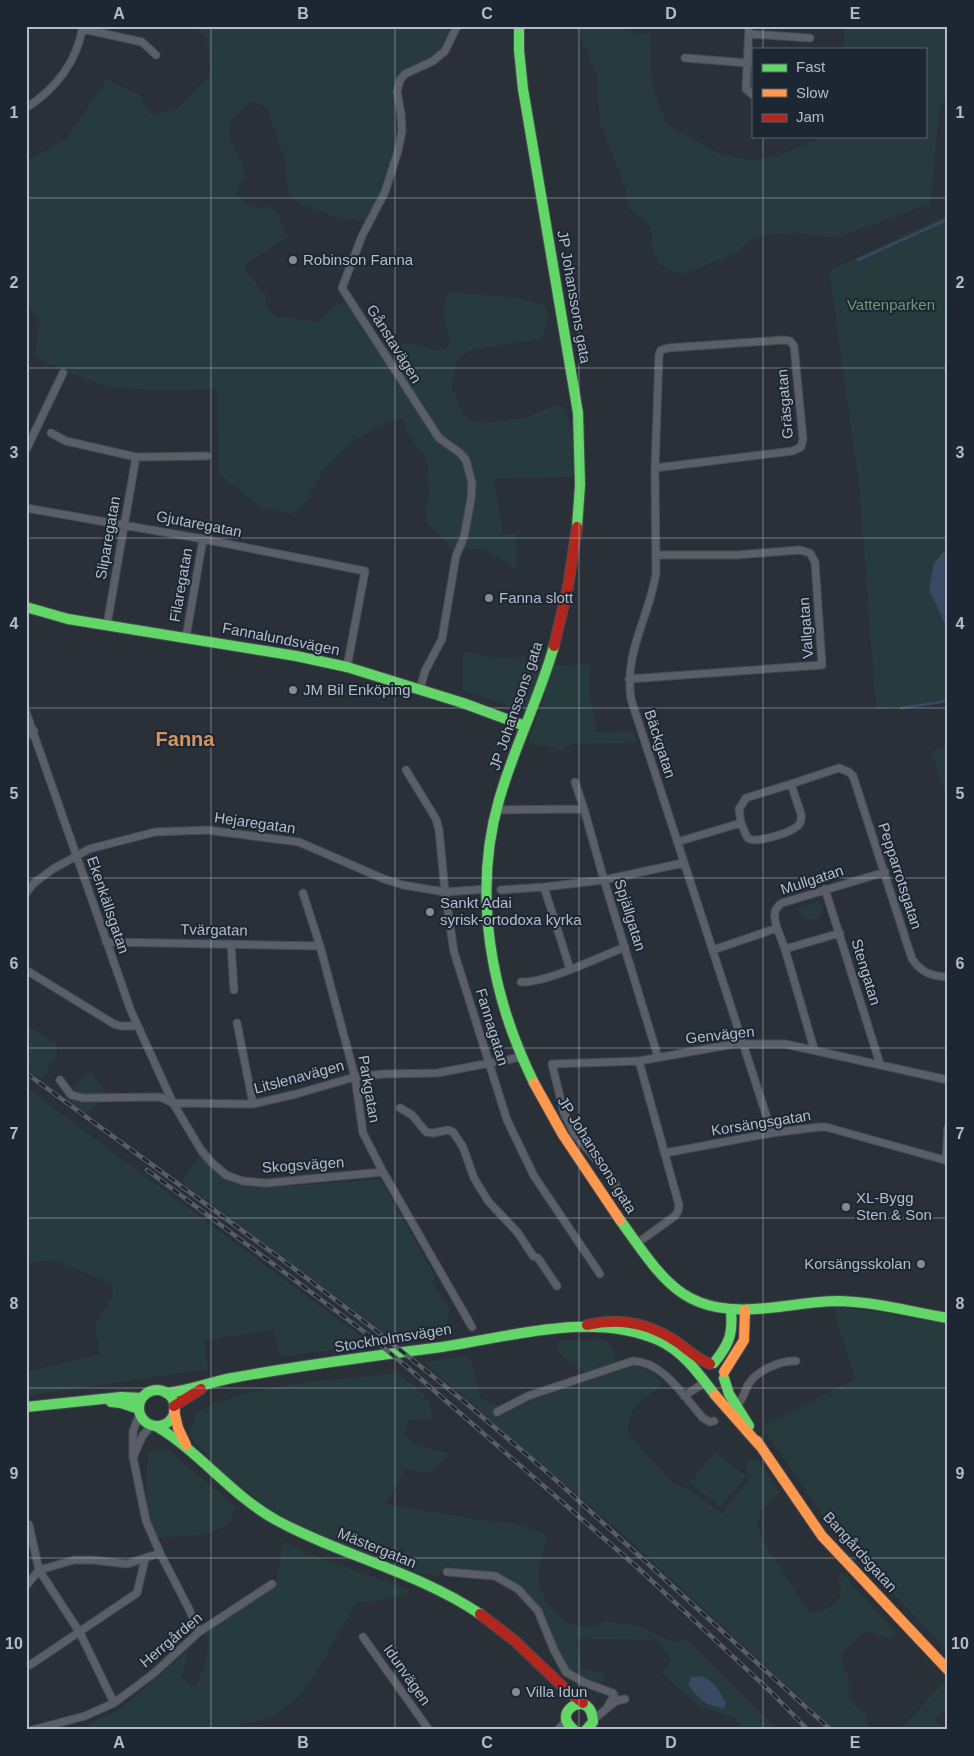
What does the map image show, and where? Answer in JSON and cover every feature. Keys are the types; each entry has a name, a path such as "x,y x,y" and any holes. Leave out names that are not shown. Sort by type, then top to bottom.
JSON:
{"street":[{"name":"Gånstavägen","path":"420,689 425,671 442,639 456,556 464,537 472,483 466,460 460,453 439,438 342,288 362,236 385,192 398,151 402,131 397,92 400,80 405,74 433,61 445,51 457,26"},
{"name":"JP Johanssons gata","path":"519,26 523,90 576,403 581,455 576,551 564,612 541,688 525,726 496,810 487,862 488,925 496,978 522,1057 566,1140 636,1244 654,1269 684,1296 709,1306 731,1311"},
{"path":"26,108 50,89 68,68 83,28 142,42 156,55"},
{"path":"752,94 746,89 745,82 748,63 749,30 810,38"},
{"path":"685,58 748,63"},
{"name":"Gräsgatan","path":"655,468 797,450 801,448 803,439 794,346 790,341 668,348 662,350"},
{"name":"Bäckgatan","path":"662,350 658,355 655,468 656,555 653,590 633,650 629,679 631,699 772,1133"},
{"path":"26,450 63,373"},
{"path":"51,433 66,441 136,456 207,456"},
{"name":"Sliparegatan","path":"107,625 136,456"},
{"name":"Gjutaregatan","path":"26,508 124,524 365,572 347,667"},
{"name":"Filaregatan","path":"186,637 203,539"},
{"name":"Vallgatan","path":"629,679 822,665 815,562 810,553 800,550 736,555 656,555"},
{"name":"Fannalundsvägen","path":"26,607 68,619 186,637 347,667 463,703 525,726"},
{"name":"Ekenkällsgatan","path":"26,712 137,1026 173,1102"},
{"path":"26,736 34,731"},
{"name":"Pepparrotsgatan","path":"791,784 839,768 853,776 912,959 921,970 928,974 948,977"},
{"name":"Fannagatan","path":"406,770 436,819 454,952 507,1120 534,1176 600,1274"},
{"name":"Spjällgatan","path":"575,782 658,1057"},
{"path":"791,784 802,819 794,830 754,840 748,838 741,823 739,809 746,798 791,784"},
{"path":"496,810 584,809"},
{"path":"678,842 741,823"},
{"name":"Hejaregatan","path":"26,893 44,875 89,849 155,832 214,830 298,842 384,879 404,885 445,892 487,889"},
{"path":"501,890 604,880 683,862"},
{"name":"Mullgatan","path":"777,928 774,914 779,906 825,889 885,872"},
{"path":"544,887 570,969"},
{"name":"Stengatan","path":"825,889 880,1064"},
{"name":"Parkgatan","path":"303,893 320,946 355,1077 363,1133 383,1172 472,1327"},
{"path":"713,950 777,928 785,949 814,1050"},
{"path":"785,949 840,933"},
{"name":"Tvärgatan","path":"106,942 320,946"},
{"path":"231,944 234,990"},
{"path":"521,982 531,983 625,947"},
{"path":"26,970 114,1024 137,1026"},
{"path":"236,1023 252,1104"},
{"name":"Genvägen","path":"618,1190 614,1181 574,1133 564,1113 552,1064 639,1061 744,1043 785,1044 948,1080"},
{"name":"Litslenavägen","path":"60,1080 71,1095 83,1098 160,1097 173,1102 252,1104 355,1077 384,1074 437,1073 522,1057"},
{"path":"636,1244 667,1222 678,1211 678,1198 639,1061"},
{"name":"Skogsvägen","path":"173,1102 194,1140 211,1162 226,1175 243,1182 266,1183 383,1172"},
{"path":"400,1108 412,1115 426,1132 433,1133 448,1130 452,1132 463,1147 474,1178 488,1201 518,1233 533,1256 538,1258 557,1286"},
{"name":"Korsängsgatan","path":"665,1153 772,1133 812,1127 826,1127 947,1161"},
{"path":"947,1161 948,1127"},
{"path":"705,1382 702,1372 705,1367 712,1364 726,1350 730,1340 732,1334 731,1311 836,1301 854,1302 948,1318"},
{"path":"705,1382 715,1386 721,1383 744,1340 745,1310"},
{"name":"Stockholmsvägen","path":"166,1392 176,1392 229,1378 521,1334 581,1327 600,1321 619,1320 647,1325 668,1335 699,1360 712,1364"},
{"name":"Stockholmsvägen","path":"581,1327 635,1332 652,1338 681,1355 705,1382"},
{"path":"497,1412 528,1396 633,1361 641,1361 654,1367 665,1376 703,1418 710,1422 714,1420"},
{"path":"736,1406 742,1401 748,1385 756,1375 775,1366 796,1361"},
{"path":"712,1364 721,1367 724,1375"},
{"name":"Bangårdsgatan","path":"724,1375 729,1394 760,1446 822,1536 948,1670"},
{"path":"684,1396 705,1382"},
{"name":"Bangårdsgatan","path":"705,1382 760,1446"},
{"name":"Stockholmsvägen","path":"174,1408 210,1384"},
{"path":"133,1457 143,1435 154,1425 166,1423 170,1420 174,1408 171,1397 166,1392 155,1390 142,1398 133,1431 133,1457 146,1521 160,1554 199,1632"},
{"path":"26,1407 121,1397 142,1398"},
{"path":"92,1400 121,1403 139,1411 143,1419 154,1425"},
{"name":"Mästergatan","path":"174,1408 179,1430 187,1446"},
{"name":"Mästergatan","path":"154,1425 187,1446 227,1485 256,1508 278,1522 312,1538 422,1582 476,1610 520,1644 571,1696 586,1705"},
{"path":"26,1523 29,1525 39,1570 80,1633 114,1703"},
{"path":"26,1586 39,1570 74,1560 127,1564 160,1554"},
{"path":"30,1665 137,1593 145,1559"},
{"path":"447,1572 496,1576 518,1589 538,1611 561,1666 572,1676 613,1693 614,1696 608,1706 591,1725"},
{"name":"Herrgården","path":"32,1730 85,1716 114,1703 153,1674 199,1632 272,1584"},
{"name":"Idunvägen","path":"363,1637 429,1730"},
{"name":"Mästergatan","path":"555,1680 565,1700 567,1713 566,1729"},
{"path":"567,1713 573,1705 608,1706 616,1700 625,1699"},
{"path":"586,1705 593,1712 591,1725"}],"green space":[{"path":"194,26 453,26 447,42 441,50 402,73 394,82 393,95 398,112 396,143 389,171 379,198 365,222 337,217 318,211 291,197 287,187 286,163 267,109 258,102 249,102 237,114 231,124 230,140 243,165 246,177 240,183 236,192 251,206 259,208 270,206 278,216 288,236 244,266 248,274 265,294 267,307 275,316 318,322 334,305 347,302 370,339 402,344 416,344 436,350 445,349 450,342 444,310 450,292 524,300 546,307 547,324 540,339 472,350 459,358 454,370 452,388 463,414 472,421 486,423 528,417 541,410 559,405 567,410 572,435 576,477 494,479 503,534 516,533 516,570 483,549 454,550 428,524 425,508 429,495 427,463 424,453 417,447 409,435 404,421 400,418 376,428 344,449 322,472 306,502 292,514 261,508 218,473 217,389 154,390 117,387 86,379 34,357 40,321 26,303 26,161 66,139 107,79 139,94 150,114 176,110 210,74 207,39"},
{"path":"576,26 626,26 633,32 650,34 652,86 667,125 720,154 753,160 776,156 821,138 926,138 926,48 843,48 844,26 948,26 948,91 939,111 930,204 835,238 797,233 763,235 747,242 736,253 684,274 668,270 659,264 652,247 651,227 629,208 624,184 600,123 597,75"},
{"name":"Vattenparken","path":"948,215 948,701 876,710 859,485 829,270"},
{"path":"463,652 499,658 521,656 543,666 528,707 516,709 463,690"},
{"path":"591,664 589,693 597,732 633,731 637,743 571,744 561,752 551,747 528,743 546,694 543,692 552,666"},
{"path":"948,746 948,803 931,751"},
{"path":"818,901 823,911 818,920 803,919 797,909"},
{"path":"26,1025 56,1043 57,1055 41,1080 26,1068"},
{"path":"92,1072 107,1097 86,1114 69,1101 71,1092 77,1084"},
{"path":"26,1087 372,1345 280,1357 274,1329 204,1341 208,1369 26,1396 26,1372 100,1354 94,1326 113,1297 112,1284 52,1260 26,1264"},
{"path":"199,1155 219,1175 234,1184 251,1187 380,1179 436,1278 431,1281 450,1310 447,1323 452,1331 460,1334 398,1343 182,1182"},
{"path":"833,1307 948,1324 948,1651 873,1572 820,1512 762,1427 855,1379"},
{"path":"606,1339 613,1350 616,1364 585,1373 576,1364 560,1354 557,1341"},
{"path":"469,1356 481,1398 512,1409 531,1400 631,1367 645,1369 652,1373 663,1382 631,1412 628,1427 631,1436 669,1480 688,1489 722,1514 749,1479 746,1468 747,1462 753,1458 758,1460 780,1493 768,1504 761,1514 758,1523 760,1533 770,1552 811,1612 829,1607 842,1593 838,1578 841,1572 897,1633 890,1639 870,1632 862,1633 844,1652 842,1657 841,1662 848,1681 849,1700 866,1716 869,1730 835,1730 626,1537 423,1362"},
{"path":"396,1373 422,1393 427,1399 431,1413 430,1421 409,1419 404,1434 424,1448 449,1452 437,1466 429,1471 405,1470 385,1504 482,1520 514,1523 547,1534 540,1566 539,1584 546,1600 565,1623 589,1628 608,1621 639,1626 679,1643 685,1638 778,1730 746,1730 733,1717 700,1707 661,1673 672,1660 657,1640 576,1639 582,1669 604,1673 603,1683 598,1684 573,1674 564,1664 540,1609 511,1578 499,1573 463,1570 444,1571 437,1576 419,1573 307,1531 281,1517 230,1480 192,1440 189,1434 198,1412 219,1402 242,1395 294,1384","holes":["708,1678 715,1684 726,1702 724,1708"]},
{"path":"153,1449 165,1449 175,1455 236,1508 226,1526 204,1535 158,1538 149,1519 146,1496 148,1453"},
{"path":"715,1452 746,1476 721,1507 690,1483"},
{"path":"285,1541 308,1554 408,1589 406,1596 356,1603 315,1674 297,1699 268,1719 240,1724 235,1730 88,1730 89,1723 119,1710 190,1648 181,1675 188,1684 197,1685 207,1652 207,1632 276,1586 282,1548"},
{"path":"943,1683 948,1688 948,1708 935,1718 944,1730 900,1730"}],"water":[{"path":"948,550 948,661 946,626 929,589 934,563 943,552"},
{"path":"700,1676 713,1683 726,1703 724,1708 708,1704 691,1689 688,1684 691,1677"}],"waterway":[{"path":"858,260 948,219"},
{"path":"901,708 948,701"}],"railway":[{"path":"26,1073 284,1261 378,1332 466,1403 547,1472 831,1730"},
{"path":"147,1170 367,1334 407,1367 638,1568 771,1692 808,1730"}],"traffic: fast":[{"path":"519,26 519,50 523,89 578,413 580,485 577,527"},
{"path":"26,607 68,619 296,656 347,667 463,703 525,726"},
{"path":"534,1083 519,1050 497,980 490,944 487,872 491,836 499,800 554,646"},
{"path":"620,1220 650,1261 679,1291 695,1300 715,1307 739,1309 768,1308 839,1301 880,1305 948,1318"},
{"path":"714,1363 729,1339 731,1311"},
{"path":"166,1393 232,1378 363,1357 442,1347 551,1329 606,1327 633,1332 667,1345 697,1371 715,1395"},
{"path":"724,1378 729,1394 749,1426"},
{"path":"157,1390 169,1396 175,1408 169,1420 157,1426 145,1420 139,1408 145,1396 157,1390"},
{"path":"26,1407 121,1397 142,1398"},
{"path":"111,1402 139,1409"},
{"path":"156,1426 187,1448 244,1498 276,1520 301,1533 406,1575 456,1599 480,1614"},
{"path":"574,1730 567,1722 566,1716 571,1708 580,1704 584,1705 592,1713 593,1722 586,1730"}],"traffic: slow":[{"path":"534,1083 563,1135 620,1220"},
{"path":"724,1372 744,1340 745,1310"},
{"path":"715,1395 760,1446"},
{"path":"174,1411 178,1428 186,1445"},
{"path":"757,1441 822,1536 948,1670"}],"traffic: jam":[{"path":"554,646 568,587 577,527"},
{"path":"587,1325 623,1322 645,1326 666,1335 710,1364"},
{"path":"174,1406 201,1389"},
{"path":"480,1614 515,1641 564,1688 583,1703"}],"place":[{"name":"Robinson Fanna","path":"293,260"},
{"name":"Fanna slott","path":"489,598"},
{"name":"JM Bil Enköping","path":"293,690"},
{"name":"Sankt Adai syrisk-ortodoxa kyrka","path":"430,912"},
{"name":"XL-Bygg Sten & Son","path":"846,1207"},
{"name":"Korsängsskolan","path":"921,1264"},
{"name":"Villa Idun","path":"516,1692"}],"district":[{"name":"Fanna","path":"185,739"}]}
